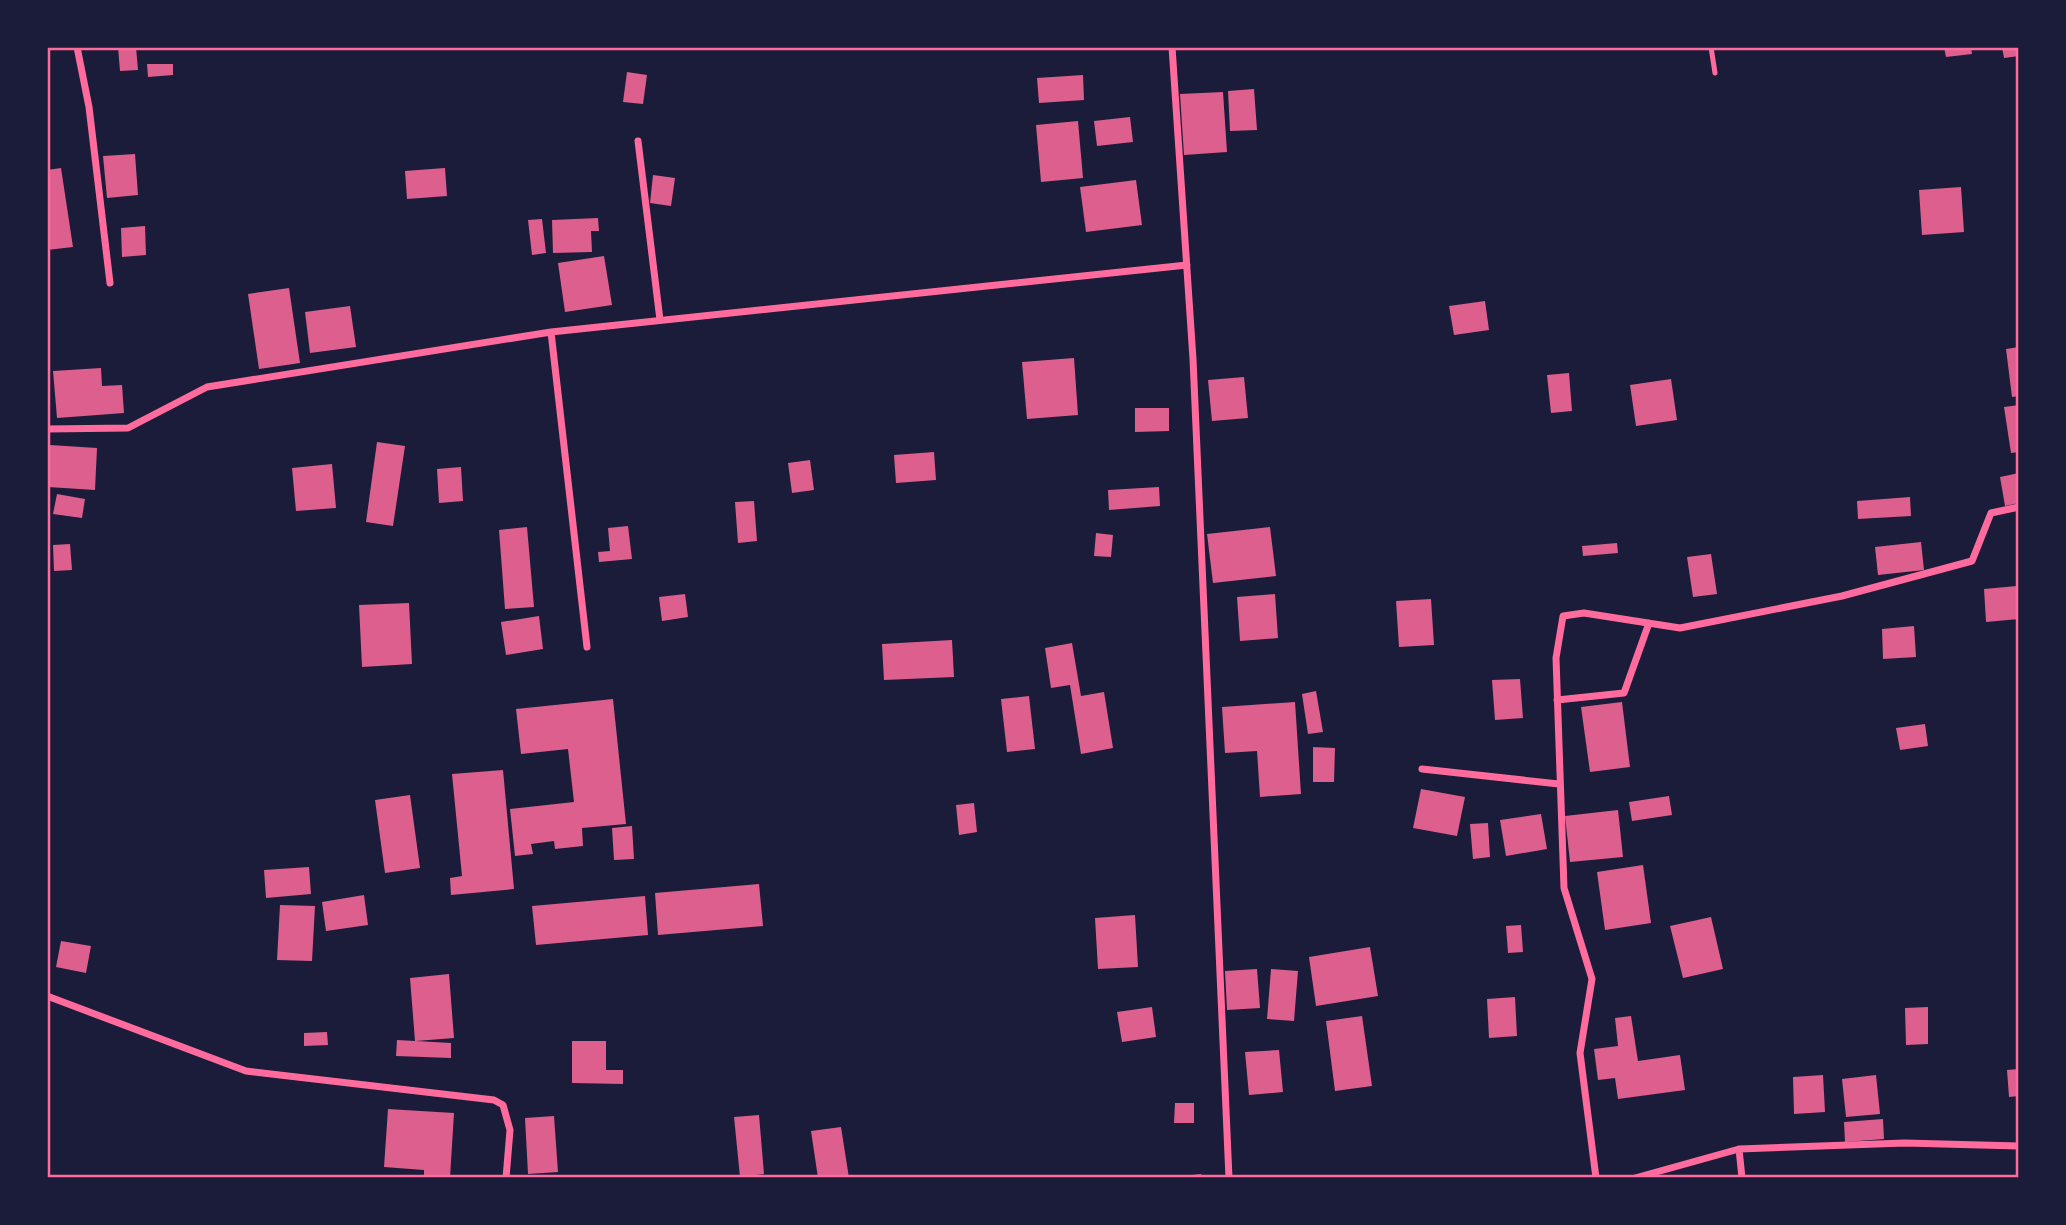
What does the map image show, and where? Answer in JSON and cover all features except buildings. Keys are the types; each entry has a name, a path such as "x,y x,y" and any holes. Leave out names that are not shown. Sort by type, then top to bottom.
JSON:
{"street":[{"path":"77,47 89,107 110,283"},
{"path":"1172,47 1187,265 1229,1178"},
{"path":"638,141 660,320"},
{"path":"47,429 128,428 207,387 551,332 1187,265"},
{"path":"551,332 587,647"},
{"path":"1596,1178 1580,1053 1592,979 1564,888 1556,658 1563,615 1584,613 1680,628 1842,596 1972,561 1991,513 2019,507"},
{"path":"1557,700 1624,693 1649,623"},
{"path":"1422,769 1559,784"},
{"path":"47,996 246,1071 494,1100 503,1105 510,1130 506,1178"},
{"path":"1635,1178 1739,1149 1905,1143 2019,1146"},
{"path":"1739,1149 1742,1178"}],"lane":[{"path":"1711,47 1715,73"}]}
